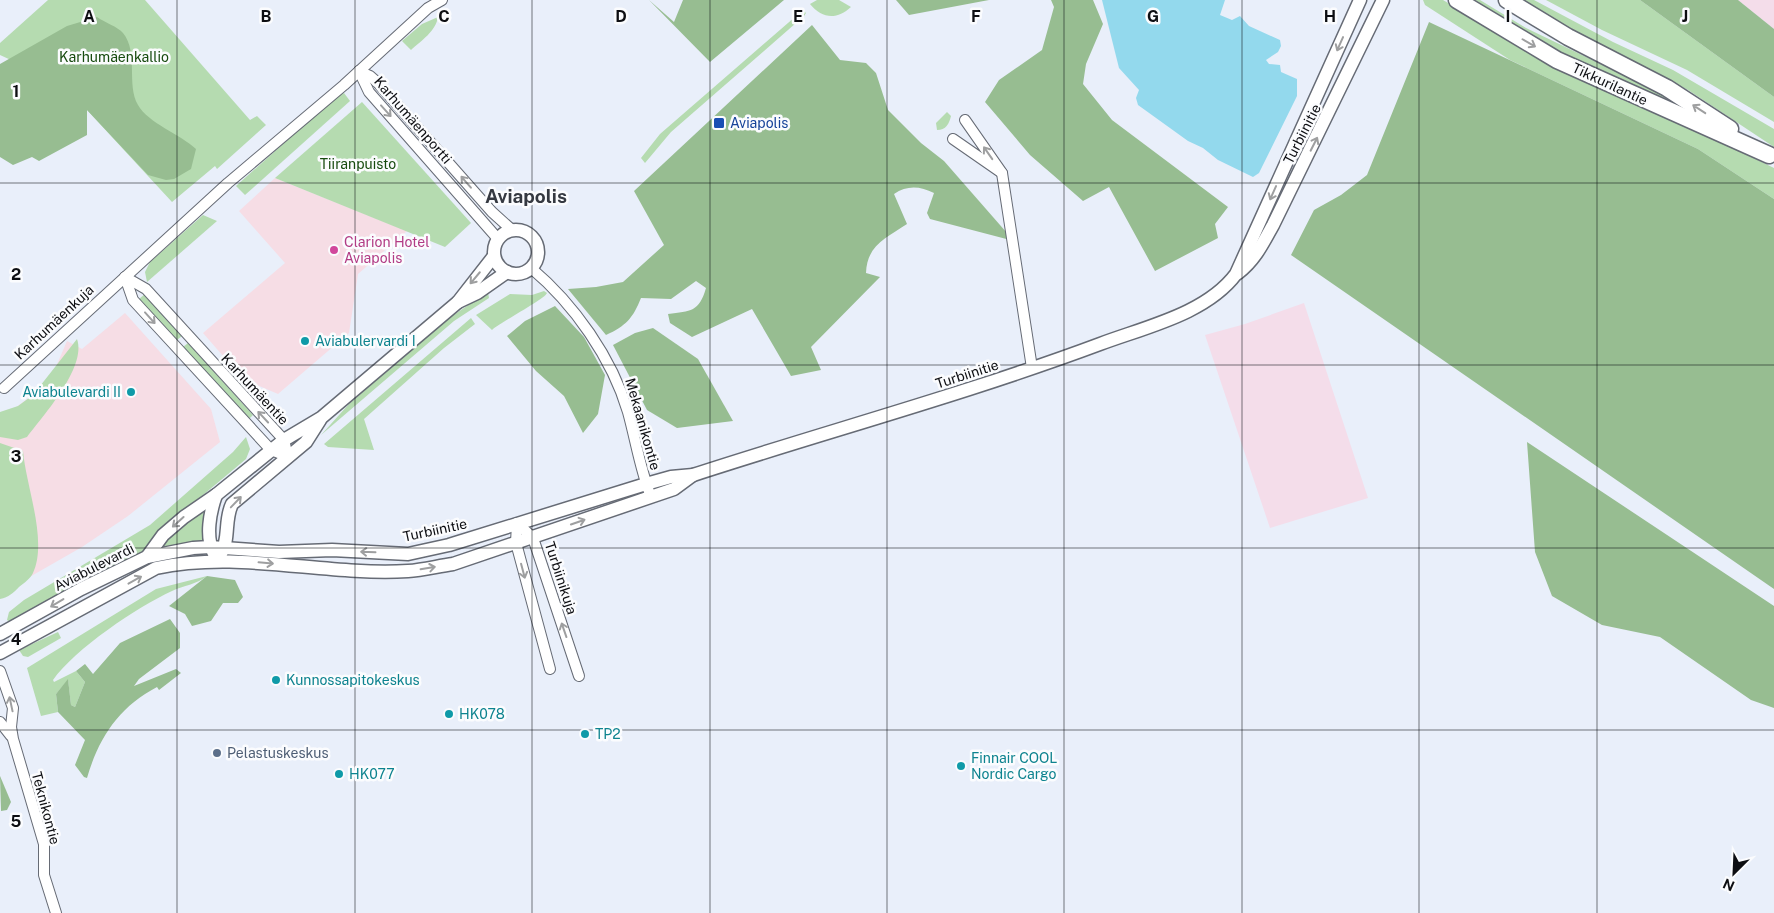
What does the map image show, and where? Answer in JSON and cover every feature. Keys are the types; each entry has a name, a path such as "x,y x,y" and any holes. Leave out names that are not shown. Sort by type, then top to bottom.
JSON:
{"main road":[{"name":"Tikkurilantie","path":"1457,0 1558,60 1772,156"},
{"name":"Tikkurilantie","path":"1507,0 1568,37 1667,88 1772,156"}],"street":[{"path":"288,457 271,450 133,300 125,277 228,183 359,71 428,8 442,0"},
{"name":"Turbiinitie","path":"147,557 178,550 210,547 279,552 332,550 408,554 449,545 646,484 671,477 693,475 1032,368 1176,315 1210,300 1226,288 1236,274 1360,0"},
{"name":"Turbiinitie","path":"1236,274 1249,264 1273,225 1383,0"},
{"name":"Karhumäenportti","path":"359,71 370,76 378,83 492,212 512,230"},
{"name":"Karhumäenportti","path":"359,71 369,92 498,239"},
{"path":"965,120 1002,173 1032,368"},
{"path":"953,140 1002,173"},
{"path":"512,230 528,233 534,239 538,252 531,268 517,274 507,272 501,268 494,256 494,247 498,239 512,230"},
{"name":"Aviabulevardi","path":"0,634 88,585 147,557 163,535 184,517 216,495 284,440 321,418 458,302 494,256"},
{"name":"Mekaanikontie","path":"531,268 548,282 566,303 615,376 628,412 638,461 651,497"},
{"name":"Aviabulevardi","path":"458,302 478,293 507,272"},
{"name":"Karhumäenkuja","path":"4,388 125,277"},
{"name":"Karhumäentie","path":"125,277 146,289 284,440 288,457"},
{"name":"Aviabulevardi","path":"217,561 225,547 227,514 232,504 306,442 321,418"},
{"name":"Turbiinitie","path":"217,561 330,569 409,571 453,564 651,497 674,488 693,475"},
{"path":"0,653 156,568 183,562 217,561 210,547 212,507 216,495"},
{"path":"518,523 516,543 550,669"},
{"name":"Turbiinikuja","path":"518,523 533,538 579,676"},
{"name":"Teknikontie","path":"0,671 13,708 11,727 13,739 44,844 44,875 56,913"},
{"name":"Teknikontie","path":"0,722 13,739"}],"shaded area":[{"path":"1738,0 1774,0 1774,29"},
{"path":"275,178 407,231 358,274 349,333 278,394 243,379 203,333 285,263 239,211"},
{"path":"1304,303 1368,498 1270,528 1205,335 1245,324"},
{"path":"125,313 211,409 220,442 128,516 82,547 12,587 0,552 0,419 49,383 67,341 82,349"}],"green space":[{"name":"Karhumäenkallio","path":"48,0 145,0 250,120 257,116 266,125 217,169 215,166 172,202 63,84 0,55 0,43"},
{"path":"649,0 674,22 683,0 784,0 710,62"},
{"path":"817,0 839,0 851,7 835,16 825,15 810,4"},
{"path":"896,0 989,0 909,15"},
{"path":"1051,0 1093,0 1103,24 1086,64 1083,84 1112,120 1228,207 1215,224 1218,238 1155,271 1109,187 1083,201 1030,155 985,102 999,80 1042,50 1054,7"},
{"path":"1423,0 1443,0 1577,79 1676,120 1774,168 1774,199 1698,149 1510,60 1425,5"},
{"path":"1473,0 1480,0 1526,28 1669,97 1666,103 1562,53"},
{"path":"1517,0 1534,0 1613,42 1673,70 1774,129 1774,147 1688,90 1567,29"},
{"path":"1546,0 1640,0 1774,97 1774,122 1687,70 1602,30"},
{"path":"1640,0 1738,0 1774,29 1774,97"},
{"path":"803,10 806,13 804,16 671,132 645,163 641,158 660,134"},
{"path":"97,17 121,31 128,41 132,59 133,88 138,105 149,117 196,149 191,169 174,179 166,180 148,175 87,110 87,135 39,161 32,157 13,165 0,157 0,64 67,26"},
{"path":"438,17 431,31 411,50 402,41 422,24"},
{"path":"1429,22 1698,149 1774,199 1774,589 1291,255 1314,210 1341,195 1367,175"},
{"path":"812,25 840,60 866,63 876,73 888,110 921,143 944,161 1014,241 930,219 927,213 934,193 929,191 909,188 894,194 907,224 879,243 870,256 866,273 880,277 811,347 821,370 791,376 752,309 692,337 670,323 668,314 688,311 700,302 706,288 696,281 671,299 641,298 628,321 606,335 568,289 596,287 623,282 664,245 634,191"},
{"path":"344,93 350,101 245,195 236,186 331,101"},
{"name":"Tiiranpuisto","path":"362,102 471,223 445,247 275,178"},
{"path":"947,112 951,116 948,124 945,128 937,130 936,123"},
{"path":"203,215 217,221 147,282 145,272 150,262"},
{"path":"544,291 547,293 539,300 492,330 476,315 510,294 532,295"},
{"path":"488,292 489,298 454,321 321,435 349,404 446,320"},
{"path":"145,294 182,336 177,340 139,299"},
{"path":"555,306 584,337 605,375 598,414 583,433 564,396 536,371 507,336 525,321"},
{"path":"471,318 475,324 444,348 364,419 374,450 328,447 324,444"},
{"path":"653,328 698,359 733,421 677,428 647,410 613,345 635,333"},
{"path":"77,339 76,363 70,377 43,417 27,437 18,440 0,437 0,412 18,406 33,395"},
{"path":"188,343 253,415 248,420 183,347"},
{"path":"246,437 250,449 246,459 172,521 140,554 116,564 10,622 7,620 9,612 24,600 150,525 233,452"},
{"path":"1527,442 1774,606 1774,708 1751,700 1660,637 1602,625 1552,596 1535,552"},
{"path":"0,443 23,451 35,513 38,545 37,560 32,575 11,594 0,599"},
{"path":"205,510 207,513 204,541 163,547 174,531"},
{"path":"207,576 172,591 142,607 91,642 53,680 54,682 76,671 85,682 75,707 71,705 68,680 56,694 58,712 41,716 27,668 156,589"},
{"path":"207,576 235,580 243,597 238,603 223,603 211,621 192,626 185,614 169,606"},
{"path":"170,619 180,633 180,648 139,679 134,686 176,669 181,673 159,690 157,687 144,695 121,714 104,736 87,778 84,777 75,765 85,740 58,712 56,694 68,679 71,705 75,707 85,682 76,671 85,664 93,674 120,643"},
{"path":"58,632 61,638 28,657 23,656 19,650"},
{"path":"0,776 11,802 7,810 1,811"}],"water":[{"path":"1102,0 1225,0 1220,15 1232,20 1240,16 1249,26 1280,40 1281,46 1278,52 1266,60 1269,64 1280,65 1281,72 1297,79 1297,96 1259,173 1253,177 1218,160 1138,105 1136,98 1139,90 1119,68"}],"place":[{"name":"Aviapolis","path":"719,123"},
{"name":"Clarion Hotel Aviapolis","path":"334,250"},
{"name":"Aviabulervardi I","path":"305,341"},
{"name":"Aviabulevardi II","path":"131,392"},
{"name":"Kunnossapitokeskus","path":"276,680"},
{"name":"HK078","path":"449,714"},
{"name":"TP2","path":"585,734"},
{"name":"Pelastuskeskus","path":"217,753"},
{"name":"Finnair COOL Nordic Cargo","path":"961,766"},
{"name":"HK077","path":"339,774"}],"district":[{"name":"Aviapolis","path":"526,196"}]}
